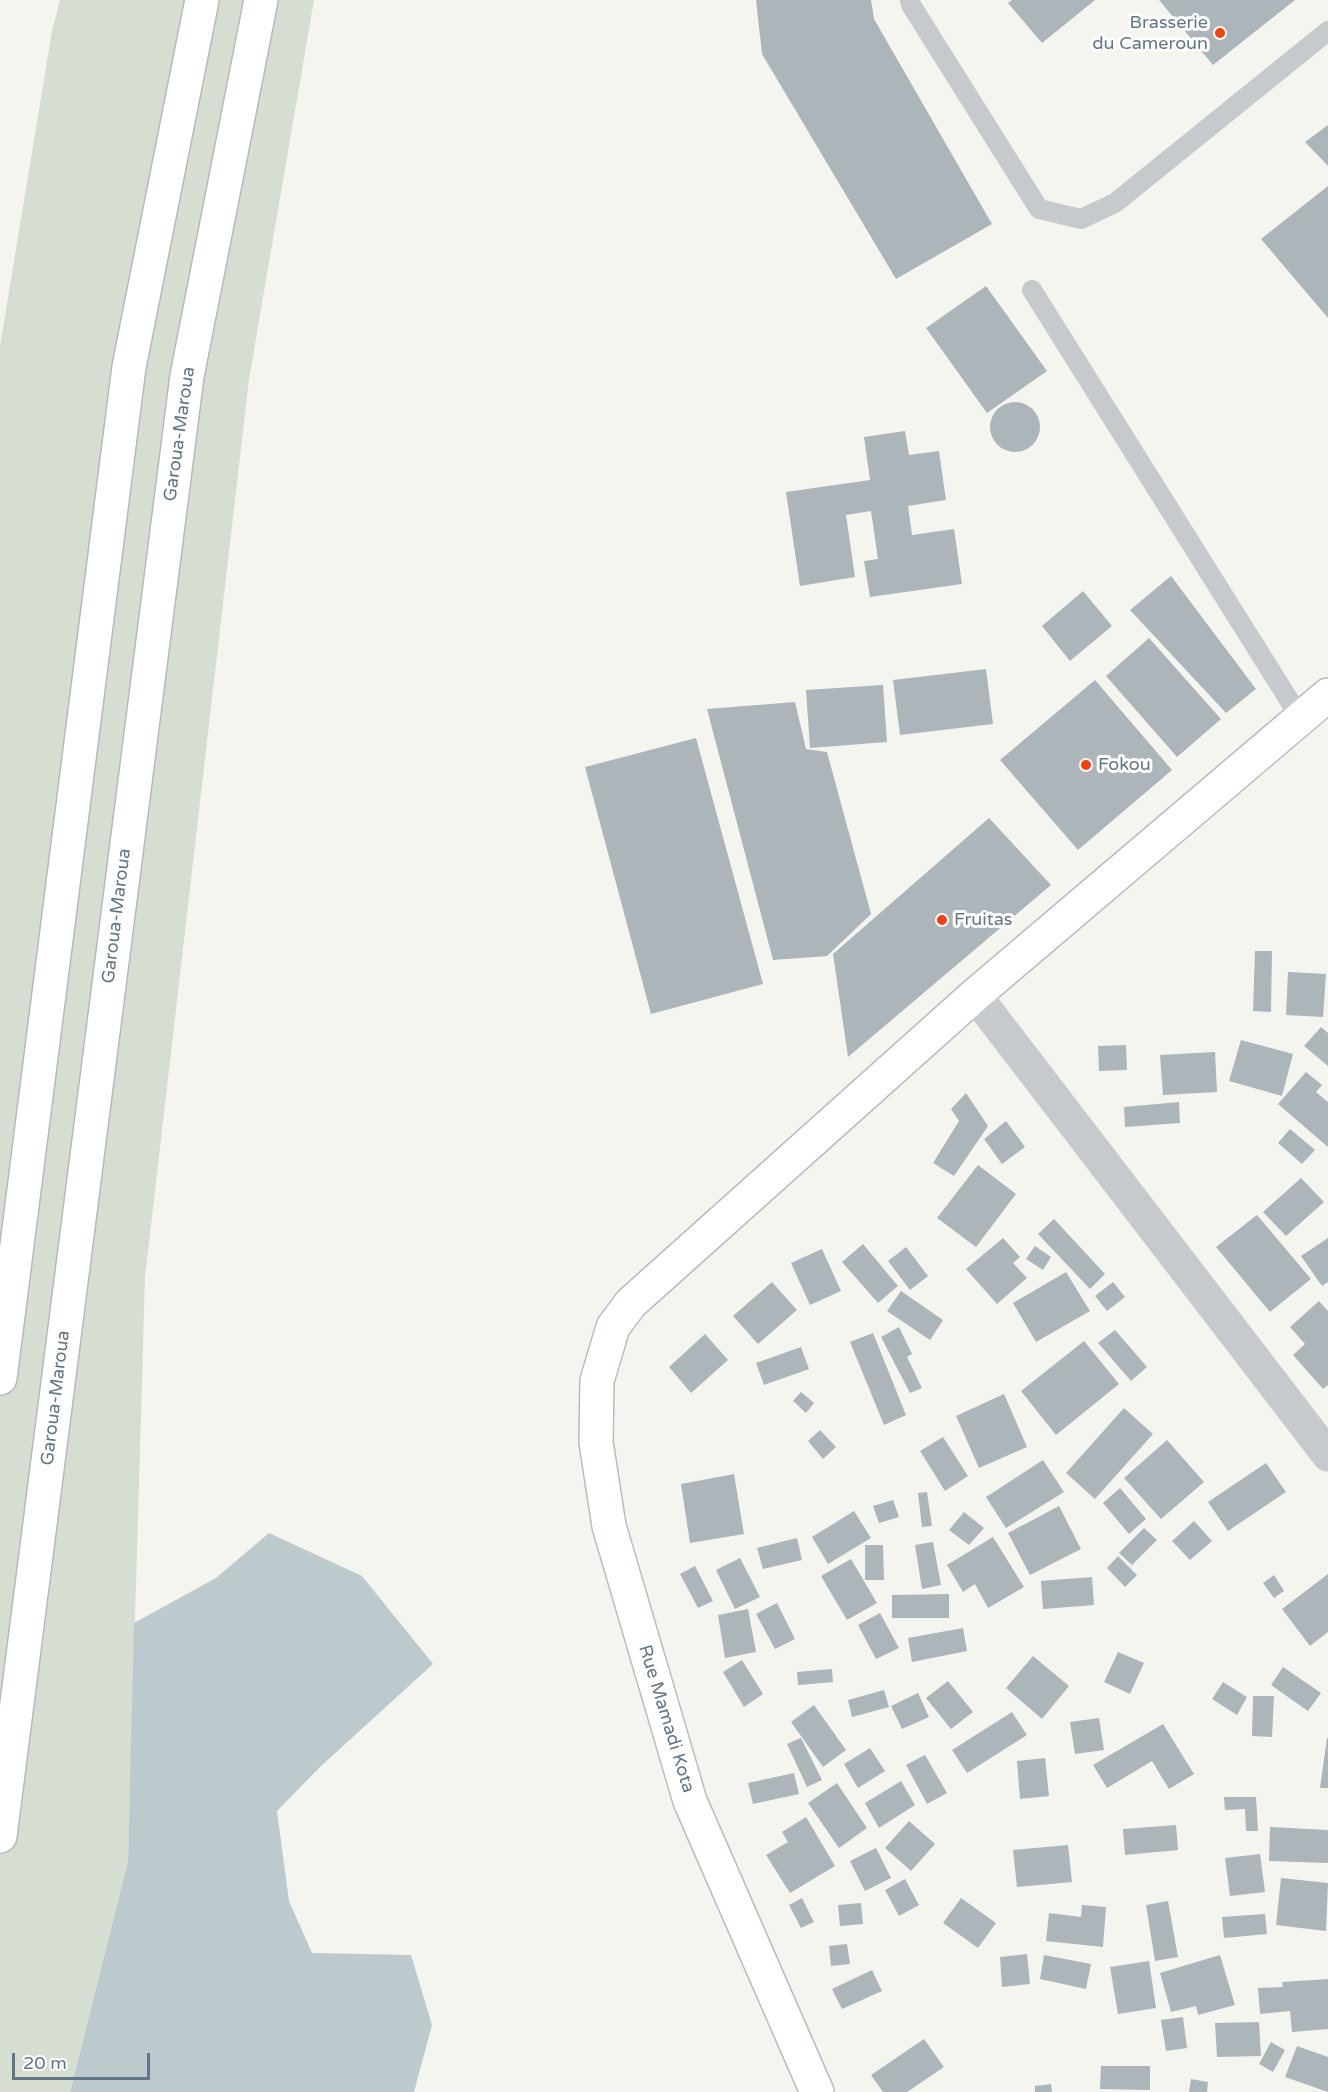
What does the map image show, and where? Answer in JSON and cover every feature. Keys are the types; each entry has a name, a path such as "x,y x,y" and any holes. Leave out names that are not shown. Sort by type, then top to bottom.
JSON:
{"main road":[{"path":"0,1378 129,367 202,0"},
{"name":"Garoua-Maroua","path":"0,1836 187,376 261,0"},
{"path":"975,995 1328,695"},
{"name":"Rue Mamadi Kota","path":"817,2092 690,1801 609,1526 596,1442 597,1381 613,1327 632,1303 975,995"}],"street":[{"path":"975,995 1328,1455"}],"lane":[{"path":"910,0 1038,209 1081,219 1115,202 1328,31"},
{"path":"1032,290 1301,719"}],"shaded area":[{"path":"60,0 314,0 249,379 145,1277 128,1861 70,2092 0,2092 0,346 52,31"},
{"path":"269,1533 362,1576 433,1664 320,1767 277,1811 289,1901 312,1953 411,1955 432,2025 414,2092 70,2092 128,1861 134,1623 216,1578"}],"building":[{"path":"756,0 871,0 874,19 992,224 896,279 762,54"},
{"path":"1012,0 1095,0 1042,43 1008,3"},
{"name":"Brasserie du Cameroun","path":"1159,0 1295,0 1213,65"},
{"path":"1328,125 1328,166 1305,142"},
{"path":"1328,186 1328,318 1261,239"},
{"path":"986,286 1047,371 987,413 926,328"},
{"path":"1020,402 1033,409 1039,417 1039,437 1033,445 1025,451 1010,452 997,445 991,437 990,422 997,409 1005,403"},
{"path":"905,431 909,455 939,451 946,500 908,506 912,535 954,529 962,584 870,597 864,561 878,559 871,511 846,515 855,577 800,586 786,492 870,480 864,437"},
{"path":"1171,576 1256,689 1226,713 1130,610"},
{"path":"1083,591 1112,626 1070,661 1042,626"},
{"path":"1149,638 1221,719 1177,757 1106,676"},
{"path":"986,669 993,724 900,735 893,680"},
{"name":"Fokou","path":"1095,680 1172,770 1078,850 1000,760"},
{"path":"883,685 887,742 810,748 806,690"},
{"path":"795,702 806,749 827,752 871,914 827,956 773,960 707,709"},
{"path":"696,738 763,984 651,1014 585,767"},
{"name":"Fruitas","path":"989,818 1051,885 848,1057 833,954"},
{"path":"1255,951 1272,951 1271,1012 1253,1011"},
{"path":"1288,972 1326,974 1323,1017 1286,1015"},
{"path":"1321,1027 1328,1033 1328,1066 1304,1046"},
{"path":"1241,1040 1293,1054 1282,1096 1229,1081"},
{"path":"1126,1045 1127,1070 1099,1071 1098,1046"},
{"path":"1215,1052 1217,1092 1163,1095 1160,1055"},
{"path":"1306,1072 1322,1085 1316,1092 1328,1102 1328,1147 1278,1104"},
{"path":"966,1093 988,1126 954,1176 933,1163 959,1121 951,1109"},
{"path":"1179,1102 1180,1123 1125,1127 1124,1107"},
{"path":"1006,1121 1025,1147 1002,1164 984,1139"},
{"path":"1290,1129 1315,1150 1302,1164 1278,1143"},
{"path":"978,1165 1016,1194 976,1247 937,1218"},
{"path":"1301,1178 1324,1202 1286,1236 1263,1212"},
{"path":"1257,1215 1311,1279 1270,1312 1216,1247"},
{"path":"1054,1219 1105,1274 1090,1289 1038,1234"},
{"path":"1003,1238 1020,1257 1013,1263 1027,1278 997,1304 966,1269"},
{"path":"1328,1238 1328,1282 1322,1286 1301,1256"},
{"path":"863,1244 898,1286 878,1303 842,1262"},
{"path":"1035,1246 1051,1257 1043,1270 1026,1259"},
{"path":"906,1247 928,1276 910,1290 888,1261"},
{"path":"822,1249 841,1291 810,1305 791,1263"},
{"path":"1066,1272 1090,1311 1036,1342 1013,1303"},
{"path":"772,1282 797,1310 758,1344 733,1316"},
{"path":"1113,1282 1125,1297 1107,1311 1095,1296"},
{"path":"901,1291 943,1320 930,1340 887,1311"},
{"path":"1319,1301 1328,1311 1328,1385 1323,1389 1293,1355 1305,1344 1290,1327"},
{"path":"899,1327 912,1354 907,1357 922,1388 910,1393 881,1337"},
{"path":"1115,1330 1147,1367 1131,1381 1098,1343"},
{"path":"873,1333 906,1415 884,1425 850,1342"},
{"path":"705,1334 728,1360 691,1393 669,1367"},
{"path":"1084,1341 1119,1384 1056,1435 1021,1391"},
{"path":"801,1347 809,1369 764,1385 756,1363"},
{"path":"801,1392 814,1403 806,1413 793,1401"},
{"path":"1004,1394 1027,1447 979,1468 956,1416"},
{"path":"1124,1408 1153,1434 1095,1499 1066,1473"},
{"path":"820,1430 836,1447 823,1459 808,1441"},
{"path":"943,1437 968,1476 945,1491 920,1451"},
{"path":"1167,1440 1204,1482 1161,1519 1124,1478"},
{"path":"1043,1460 1064,1492 1006,1528 986,1497"},
{"path":"1266,1463 1286,1492 1228,1531 1208,1502"},
{"path":"734,1474 744,1534 690,1543 681,1484"},
{"path":"1120,1488 1146,1519 1129,1534 1103,1503"},
{"path":"927,1492 932,1526 922,1527 918,1493"},
{"path":"893,1500 899,1517 879,1523 873,1506"},
{"path":"1059,1506 1081,1549 1030,1575 1008,1533"},
{"path":"854,1511 871,1538 828,1564 812,1537"},
{"path":"964,1512 984,1528 969,1545 949,1530"},
{"path":"1194,1521 1212,1541 1190,1560 1172,1541"},
{"path":"1144,1528 1157,1540 1132,1565 1119,1553"},
{"path":"993,1537 1024,1587 988,1608 975,1584 963,1592 947,1565"},
{"path":"797,1538 802,1560 763,1569 757,1548"},
{"path":"933,1542 941,1585 922,1589 915,1545"},
{"path":"865,1545 883,1545 884,1580 865,1580"},
{"path":"1118,1556 1137,1575 1125,1587 1107,1568"},
{"path":"740,1558 760,1597 735,1609 716,1570"},
{"path":"851,1559 877,1603 847,1620 821,1576"},
{"path":"695,1566 713,1601 698,1608 680,1574"},
{"path":"1328,1574 1328,1632 1310,1646 1282,1609"},
{"path":"1274,1575 1284,1591 1274,1598 1263,1583"},
{"path":"1092,1577 1094,1605 1043,1609 1041,1581"},
{"path":"949,1594 949,1618 892,1618 892,1595"},
{"path":"777,1603 795,1639 775,1649 756,1614"},
{"path":"748,1609 756,1652 725,1658 718,1615"},
{"path":"880,1613 899,1648 876,1659 858,1625"},
{"path":"963,1628 967,1651 912,1662 908,1638"},
{"path":"1118,1652 1144,1663 1130,1694 1104,1682"},
{"path":"1033,1656 1069,1686 1042,1719 1006,1688"},
{"path":"742,1660 763,1694 744,1707 723,1672"},
{"path":"1283,1667 1321,1693 1308,1711 1271,1685"},
{"path":"832,1669 833,1682 798,1685 797,1672"},
{"path":"948,1681 973,1712 951,1729 926,1698"},
{"path":"1223,1682 1247,1697 1237,1715 1212,1699"},
{"path":"884,1690 889,1707 852,1717 848,1700"},
{"path":"918,1693 929,1717 902,1729 891,1706"},
{"path":"1253,1696 1274,1696 1272,1737 1252,1736"},
{"path":"814,1705 846,1750 823,1767 791,1722"},
{"path":"1012,1712 1027,1735 967,1773 952,1750"},
{"path":"1099,1718 1104,1750 1075,1754 1070,1722"},
{"path":"1163,1724 1194,1774 1169,1789 1152,1761 1107,1788 1093,1765"},
{"path":"801,1738 822,1780 807,1787 787,1744"},
{"path":"1327,1738 1328,1788 1320,1788"},
{"path":"870,1748 885,1771 858,1788 844,1764"},
{"path":"925,1755 947,1793 927,1804 906,1765"},
{"path":"1045,1758 1049,1796 1020,1799 1017,1761"},
{"path":"794,1773 799,1794 753,1804 748,1783"},
{"path":"901,1781 915,1805 879,1828 865,1803"},
{"path":"837,1783 867,1828 839,1848 808,1803"},
{"path":"1224,1797 1256,1797 1258,1831 1246,1831 1245,1809 1225,1810"},
{"path":"806,1817 835,1866 790,1893 766,1855 788,1842 782,1832"},
{"path":"909,1821 935,1844 911,1871 885,1848"},
{"path":"1176,1825 1178,1850 1125,1855 1123,1829"},
{"path":"1270,1827 1328,1830 1328,1863 1269,1861"},
{"path":"1068,1845 1072,1882 1017,1887 1013,1850"},
{"path":"876,1848 891,1878 865,1891 850,1861"},
{"path":"1260,1854 1265,1892 1230,1896 1225,1858"},
{"path":"1281,1878 1328,1883 1326,1931 1276,1925"},
{"path":"905,1879 919,1905 899,1916 885,1890"},
{"path":"802,1898 814,1922 801,1928 789,1905"},
{"path":"961,1898 996,1923 978,1948 943,1923"},
{"path":"1168,1901 1178,1957 1155,1961 1146,1905"},
{"path":"861,1903 863,1924 840,1926 838,1905"},
{"path":"1082,1905 1106,1907 1103,1947 1046,1941 1049,1913 1081,1917"},
{"path":"1265,1914 1267,1934 1224,1938 1222,1917"},
{"path":"847,1944 850,1964 831,1966 829,1946"},
{"path":"1027,1954 1030,1984 1002,1987 1000,1957"},
{"path":"1044,1955 1091,1964 1086,1989 1040,1979"},
{"path":"1220,1955 1235,2005 1198,2015 1196,2006 1171,2012 1160,1973"},
{"path":"1149,1961 1156,2008 1118,2014 1110,1967"},
{"path":"872,1970 882,1991 842,2009 832,1989"},
{"path":"1328,1979 1328,2029 1292,2032 1290,2011 1260,2014 1258,1988 1283,1987 1282,1982"},
{"path":"1183,2017 1187,2048 1166,2051 1161,2020"},
{"path":"1259,2022 1261,2056 1217,2057 1215,2023"},
{"path":"924,2039 944,2067 907,2092 883,2092 871,2075"},
{"path":"1271,2042 1285,2050 1273,2072 1259,2064"},
{"path":"1297,2046 1328,2057 1328,2092 1285,2077"},
{"path":"1101,2066 1150,2066 1150,2090 1100,2089"},
{"path":"1191,2079 1208,2082 1207,2092 1189,2092"},
{"path":"1051,2084 1052,2092 1035,2092 1035,2086"}],"place":[{"name":"Brasserie du Cameroun","path":"1220,33"},
{"name":"Fokou","path":"1086,765"},
{"name":"Fruitas","path":"942,920"}]}
